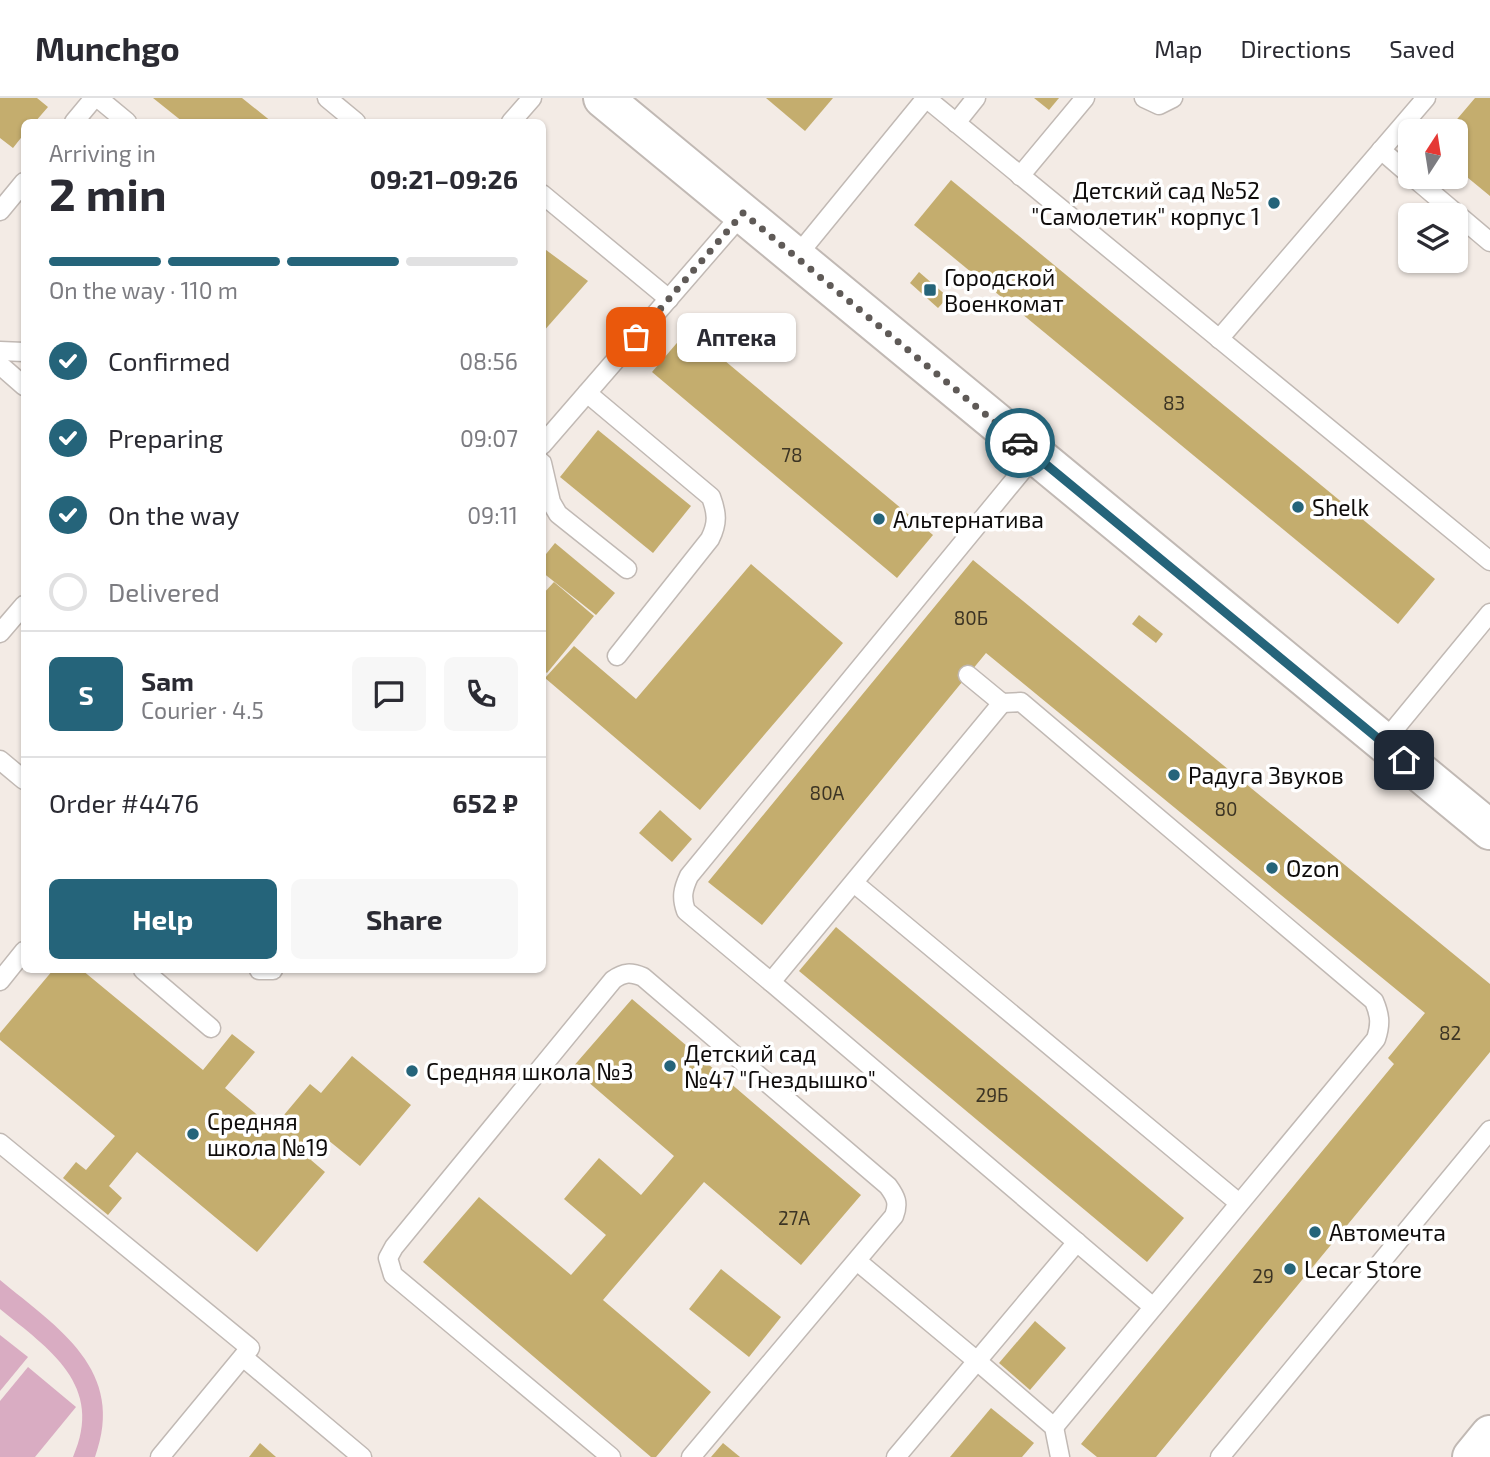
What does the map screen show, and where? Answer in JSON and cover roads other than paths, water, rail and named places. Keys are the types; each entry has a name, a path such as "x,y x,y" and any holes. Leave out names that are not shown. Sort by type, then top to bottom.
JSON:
{"main road":[{"path":"603,98 1490,830"}],"lane":[{"path":"77,119 96,98 123,119"},
{"path":"327,98 352,119"},
{"path":"514,119 532,98"},
{"path":"796,257 926,98 1490,561"},
{"path":"956,123 976,98"},
{"path":"1020,176 1085,98"},
{"path":"1144,98 1158,105 1173,98"},
{"path":"1219,339 1426,98"},
{"path":"1381,150 1398,164"},
{"path":"0,211 21,186"},
{"path":"1427,189 1490,242"},
{"path":"546,197 668,299"},
{"path":"546,439 743,213"},
{"path":"0,351 21,352"},
{"path":"0,365 21,383"},
{"path":"587,393 711,497 717,512 716,527 710,539 617,656"},
{"path":"1035,455 689,876 683,889 682,901 686,911 1152,1306"},
{"path":"546,480 551,502 558,513 627,569"},
{"path":"0,633 21,608"},
{"path":"1383,743 1490,613"},
{"path":"900,619 914,632"},
{"path":"968,675 1002,703 1021,702 1374,1001 1379,1012 1380,1027 1376,1039 1054,1427"},
{"path":"771,982 1002,703"},
{"path":"0,760 21,778"},
{"path":"854,883 1239,1203"},
{"path":"0,981 21,955"},
{"path":"611,1457 393,1275 388,1258 394,1247 613,979 632,972 643,977 888,1186 896,1197 894,1216 691,1457"},
{"path":"146,973 211,1028"},
{"path":"1220,1457 1490,1130"},
{"path":"0,1143 250,1348 160,1457"},
{"path":"896,1457 1077,1242"},
{"path":"858,1261 1054,1427 1060,1457"},
{"path":"243,1357 362,1457"}],"place":[{"name":"Детский сад №52 \"Самолетик\" корпус 1","path":"1274,203"},
{"name":"Городской Военкомат","path":"930,290"},
{"name":"Аптека","path":"636,337"},
{"name":"Shelk","path":"1298,507"},
{"name":"Альтернатива","path":"879,519"},
{"name":"Радуга Звуков","path":"1174,775"},
{"name":"Ozon","path":"1272,868"},
{"name":"Детский сад №47 \"Гнездышко\"","path":"670,1066"},
{"name":"Средняя школа №3","path":"412,1071"},
{"name":"Средняя школа №19","path":"193,1134"},
{"name":"Автомечта","path":"1315,1232"},
{"name":"Lecar Store","path":"1290,1269"}]}
